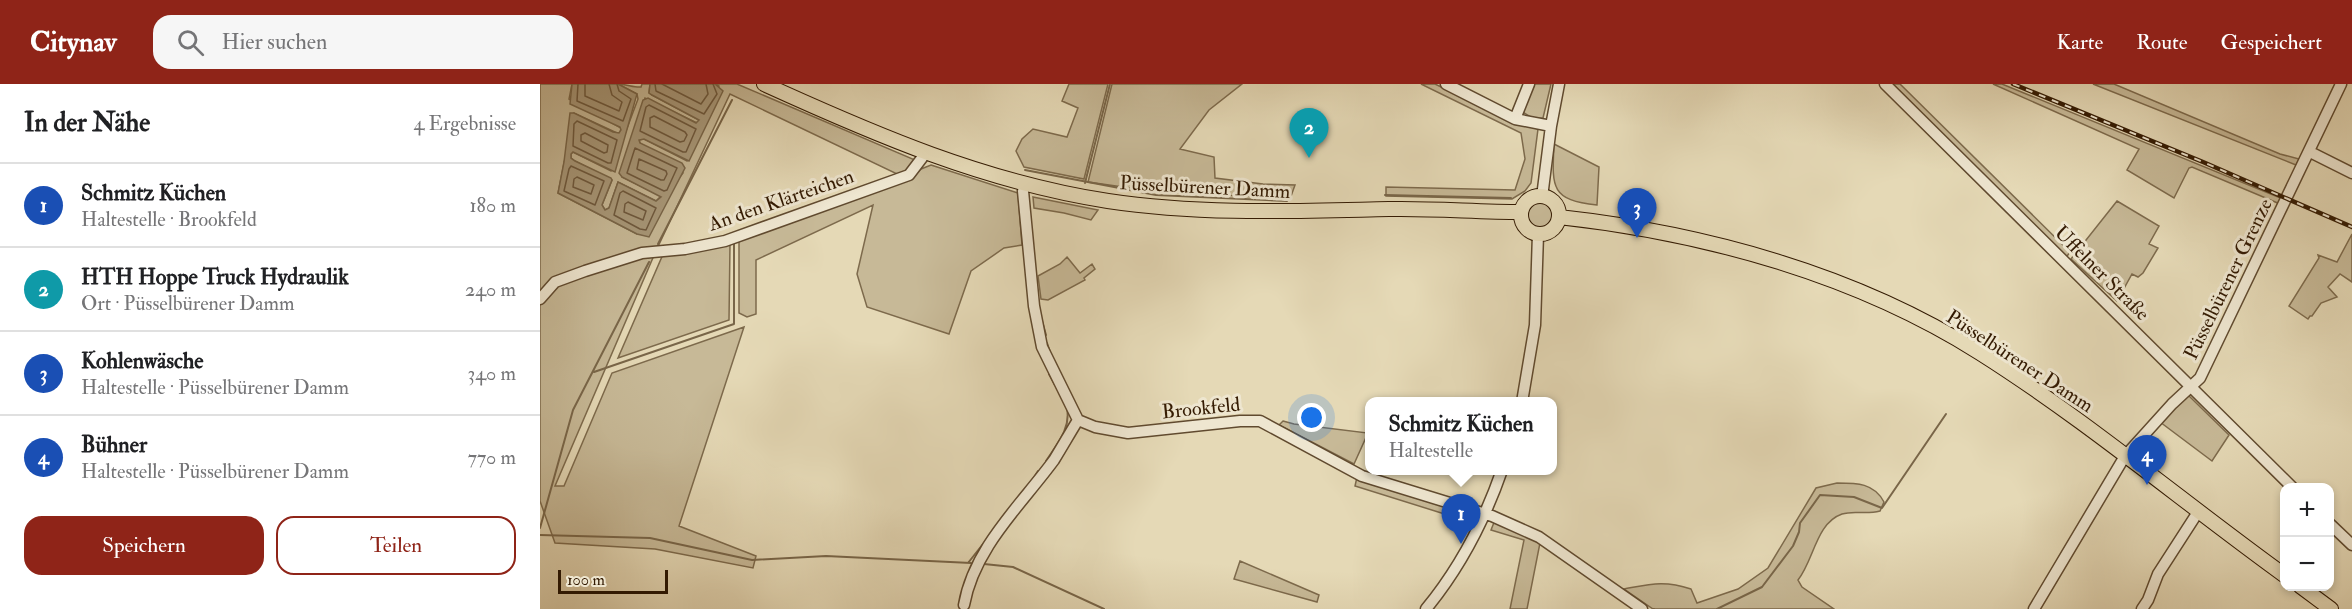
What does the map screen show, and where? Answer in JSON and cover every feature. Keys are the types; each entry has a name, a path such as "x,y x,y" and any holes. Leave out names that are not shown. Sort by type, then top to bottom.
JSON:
{"main road":[{"name":"Püsselbürener Damm","path":"764,84 849,123 925,154 1025,184 1107,201 1196,210 1296,212 1438,209 1521,212"},
{"path":"1542,197 1553,201 1559,217 1550,232 1538,234 1527,229 1523,224 1521,212 1531,199 1542,197"},
{"name":"Püsselbürener Damm","path":"1559,217 1709,243 1761,257 1842,284 1893,306 1979,352 2050,400 2280,572"},
{"path":"2307,591 2331,609"}],"street":[{"path":"1446,84 1515,119 1551,126"},
{"path":"1515,119 1529,84"},
{"path":"1542,197 1559,84"},
{"name":"Uffelner Straße","path":"1885,84 2288,483"},
{"name":"Püsselbürener Grenze","path":"2034,609 2125,456 2172,404 2200,378 2341,84"},
{"path":"2310,152 2352,173"},
{"name":"An den Klärteichen","path":"540,300 555,282 585,271 642,254 725,241 909,175 925,154"},
{"path":"964,605 967,588 982,555 1055,458 1078,420 1042,347 1034,306 1023,191 1025,184"},
{"path":"1523,397 1535,325 1538,234"},
{"name":"Brookfeld","path":"1078,420 1095,427 1128,433 1240,421 1260,421 1362,476 1484,514 1539,537 1642,609"},
{"path":"1426,609 1460,559 1484,514 1500,475"},
{"path":"2142,609 2158,574 2198,512"},
{"path":"2334,528 2352,545"}],"shaded area":[{"path":"540,84 572,84 569,99 621,128 620,133 617,133 574,113 558,193 637,234 683,173 640,143 639,140 644,139 687,161 719,86 715,84 737,84 915,160 908,171 897,174 730,94 655,253 555,486 564,486 612,373 744,327 679,526 756,556 753,568 655,549 555,543 540,501"},
{"path":"618,84 641,87 642,84 650,84 649,93 699,120 697,123 645,98 622,177 661,196 656,201 618,182 609,208 605,210 602,205 612,180 575,161 571,158 571,154 573,152 611,171 638,99 637,94"},
{"path":"1069,84 1108,84 1084,179 1024,167 1016,151 1022,139 1033,129 1067,137 1078,108 1062,101"},
{"path":"1112,84 1242,84 1209,110 1180,149 1214,157 1215,178 1295,185 1290,199 1151,191 1088,182"},
{"path":"1421,84 1435,84 1512,121 1538,129 1531,183 1525,191 1512,199 1386,196 1386,187 1515,190 1525,159 1521,133"},
{"path":"1531,84 1551,84 1543,118 1534,119 1524,113 1523,106"},
{"path":"1888,84 1900,84 2070,252 2065,259"},
{"path":"1993,84 2002,84 2283,199 2280,204 2192,167 2189,168 2174,198 2127,170 2139,149"},
{"path":"2093,84 2114,84 2280,154 2299,159 2296,165"},
{"path":"1554,144 1599,167 1597,205 1570,199 1557,189 1553,171"},
{"path":"931,165 1018,193 1022,245 1004,248 971,271 949,334 867,307 857,274 873,205 756,260 756,314 747,317 739,313 739,241 913,176 921,169"},
{"path":"1033,197 1098,210 1091,220 1034,208"},
{"path":"2117,201 2159,226 2149,244 2158,248 2143,273 2138,277 2132,274 2117,301 2071,259"},
{"path":"1540,202 1549,206 1553,215 1549,224 1540,228 1531,224 1527,215 1531,206"},
{"path":"2352,234 2352,282 2340,274 2328,287 2337,297 2321,303 2308,319 2289,306 2319,258 2318,255 2337,262"},
{"path":"730,244 729,320 618,358 664,252"},
{"path":"1067,257 1080,273 1092,264 1095,269 1084,278 1085,280 1048,300 1041,299 1038,276 1060,264"},
{"path":"2187,394 2229,435 2212,461 2160,422"},
{"path":"1283,421 1365,433 1365,440 1354,464 1279,425"},
{"path":"1357,477 1470,514 1467,521 1355,486"},
{"path":"1837,483 1864,485 1875,491 1884,502 1880,511 1842,514 1826,525 1798,580 1802,587 1834,609 1653,609 1624,589 1650,584 1673,584 1691,589 1697,603 1738,589 1768,568 1816,488"},
{"path":"1495,520 1540,543 1527,609 1510,609 1524,540 1491,530"},
{"path":"1240,561 1319,595 1317,602 1234,579"}],"water":[{"path":"572,84 618,84 637,94 615,172 573,152 571,154 571,158 575,161 611,178 602,205 605,210 609,208 618,182 656,201 661,197 622,177 619,173 643,100 648,98 696,123 699,120 649,93 650,84 715,84 723,91 689,161 644,139 639,140 640,143 682,163 685,168 649,237 637,234 558,193 570,113 613,132 619,133 621,130 620,127 570,104"}],"waterway":[{"path":"1085,183 1110,84"},
{"path":"658,244 732,100"},
{"path":"1025,170 1156,195 1287,201"},
{"path":"1385,195 1511,198"},
{"path":"594,372 734,324 734,243"},
{"path":"540,528 573,410 649,262"},
{"path":"1042,321 1046,335"},
{"path":"1047,343 1050,352"},
{"path":"1049,374 1055,385"},
{"path":"1046,461 1065,430 1067,408"},
{"path":"1717,609 1762,587 1793,546 1800,523 1820,495 1854,497 1882,508 1946,414"},
{"path":"1033,479 1038,471"},
{"path":"540,535 650,538 752,560 826,556 971,563"},
{"path":"968,563 983,544"},
{"path":"984,564 1013,567 1104,609"}],"railway":[{"path":"2013,84 2203,162 2352,227"}],"place":[{"name":"HTH Hoppe Truck Hydraulik","path":"1309,158"},
{"name":"Kohlenwäsche","path":"1637,238"},
{"name":"Bühner","path":"2147,485"},
{"name":"Schmitz Küchen","path":"1461,544"}]}
